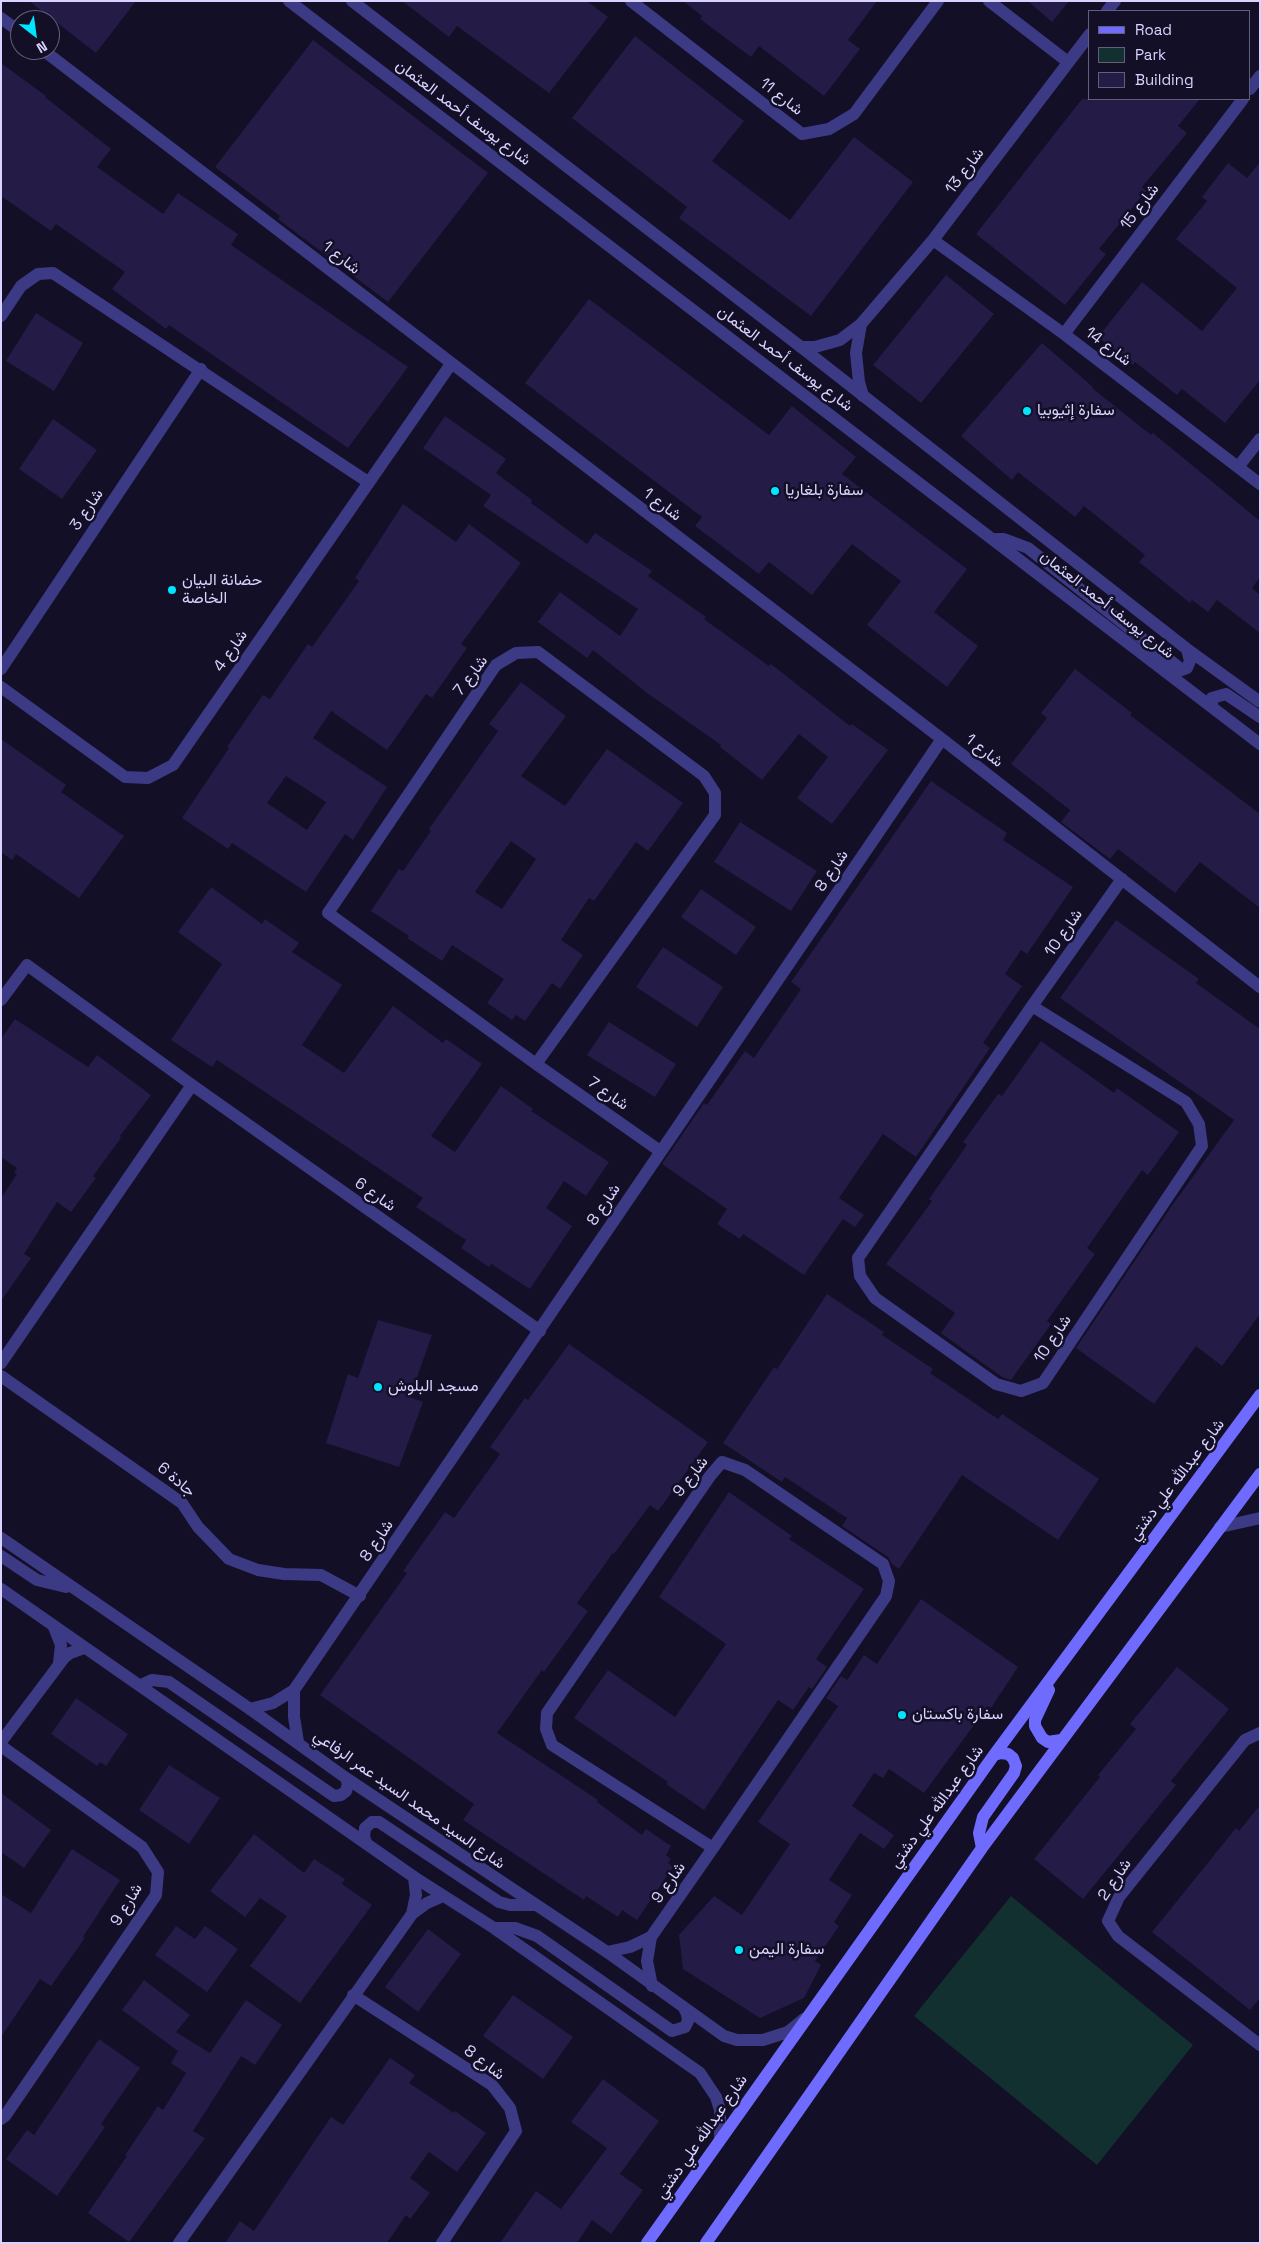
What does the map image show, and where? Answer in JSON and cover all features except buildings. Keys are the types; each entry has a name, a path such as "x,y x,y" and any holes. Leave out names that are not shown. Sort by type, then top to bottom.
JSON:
{"main road":[{"name":"شارع عبدالله علي دشتي","path":"647,2243 994,1755 1260,1395"},
{"path":"706,2243 982,1848 1260,1474"},
{"path":"1061,1740 1048,1742 1042,1738 1035,1726 1039,1711 1062,1663"},
{"path":"982,1848 979,1833 983,1818 1014,1773 1016,1766 1013,1758 1008,1754 1000,1753 994,1755"}],"street":[{"name":"شارع يوسف أحمد العثمان","path":"289,1 1260,744"},
{"name":"شارع يوسف أحمد العثمان","path":"352,1 801,347 1187,649 1260,702"},
{"name":"شارع 11","path":"631,1 802,134 829,129 854,114 938,1"},
{"path":"989,1 1068,62"},
{"name":"شارع 13","path":"801,347 815,347 840,340 861,324 933,240 1088,37"},
{"name":"شارع 1","path":"56,60 942,739 1260,987"},
{"path":"1251,88 1260,76"},
{"name":"شارع 15","path":"1064,334 1242,100"},
{"name":"شارع 14","path":"933,240 1064,334 1260,484"},
{"path":"1,316 21,286 38,274 53,272 368,482"},
{"path":"861,324 856,353 859,382 863,396"},
{"name":"شارع 4","path":"1,687 125,777 148,778 172,765 451,364"},
{"name":"شارع 3","path":"1,669 201,369"},
{"path":"1238,467 1260,439"},
{"path":"993,538 1004,539 1028,548 1182,670 1187,668 1190,661 1187,649"},
{"name":"شارع 7","path":"536,1064 715,815 715,793 704,776 538,652 516,653 496,666 328,913 536,1064 660,1151"},
{"path":"1212,706 1212,698 1220,694 1226,694 1260,717"},
{"name":"شارع 8","path":"250,1709 273,1703 294,1690 360,1596 660,1151 942,739"},
{"name":"شارع 10","path":"1032,1006 1186,1102 1199,1124 1202,1146 1043,1383 1021,1391 996,1384 875,1298 860,1276 858,1258 1032,1006 1122,879"},
{"name":"شارع 6","path":"1,1000 27,965 192,1085 540,1331"},
{"path":"1,1362 192,1085"},
{"name":"جادة 6","path":"1,1376 182,1503 198,1527 229,1559 258,1570 284,1574 321,1575 360,1596"},
{"name":"شارع 9","path":"652,1986 647,1961 651,1937 713,1848 886,1596 889,1581 883,1564 745,1470 722,1462 710,1476 546,1713 546,1729 552,1744 713,1848"},
{"path":"1220,1527 1260,1518"},
{"name":"شارع السيد محمد السيد عمر الرفاعي","path":"1,1538 298,1742 346,1778 534,1906 607,1952 724,2036 750,2041 776,2037 798,2025 808,2016"},
{"path":"1,1556 37,1580 73,1588"},
{"path":"1,1589 414,1877 494,1928 700,2073 716,2097 720,2110 720,2138"},
{"path":"54,1627 61,1645 59,1663"},
{"path":"1,1742 59,1663 70,1653 84,1648"},
{"path":"141,1685 152,1680 168,1682 334,1796 341,1795 346,1790 348,1784 346,1778"},
{"path":"294,1690 294,1717 298,1742"},
{"name":"شارع 2","path":"1260,1733 1245,1740 1119,1897 1108,1921 1118,1936 1260,2045"},
{"name":"شارع 9","path":"1,1746 142,1847 158,1872 156,1894 5,2116 1,2119"},
{"path":"366,1842 364,1837 365,1828 372,1822 379,1822 499,1902 510,1905 534,1906"},
{"path":"412,1914 416,1895 414,1877"},
{"path":"179,2243 412,1914 426,1903 443,1896"},
{"path":"494,1928 515,1928 537,1936 672,2031 679,2031 685,2027 688,2021 684,2008"},
{"name":"شارع 9","path":"607,1952 630,1948 651,1937"},
{"name":"شارع 8","path":"354,1994 492,2085 510,2108 516,2131 442,2243"}],"green space":[{"path":"1011,1896 1193,2045 1097,2165 914,2016"}],"place":[{"name":"سفارة إثيوبيا","path":"1027,411"},
{"name":"سفارة بلغاريا","path":"775,491"},
{"name":"حضانة البيان الخاصة","path":"172,590"},
{"name":"مسجد البلوش","path":"378,1387"},
{"name":"سفارة باكستان","path":"902,1715"},
{"name":"سفارة اليمن","path":"739,1950"}]}
